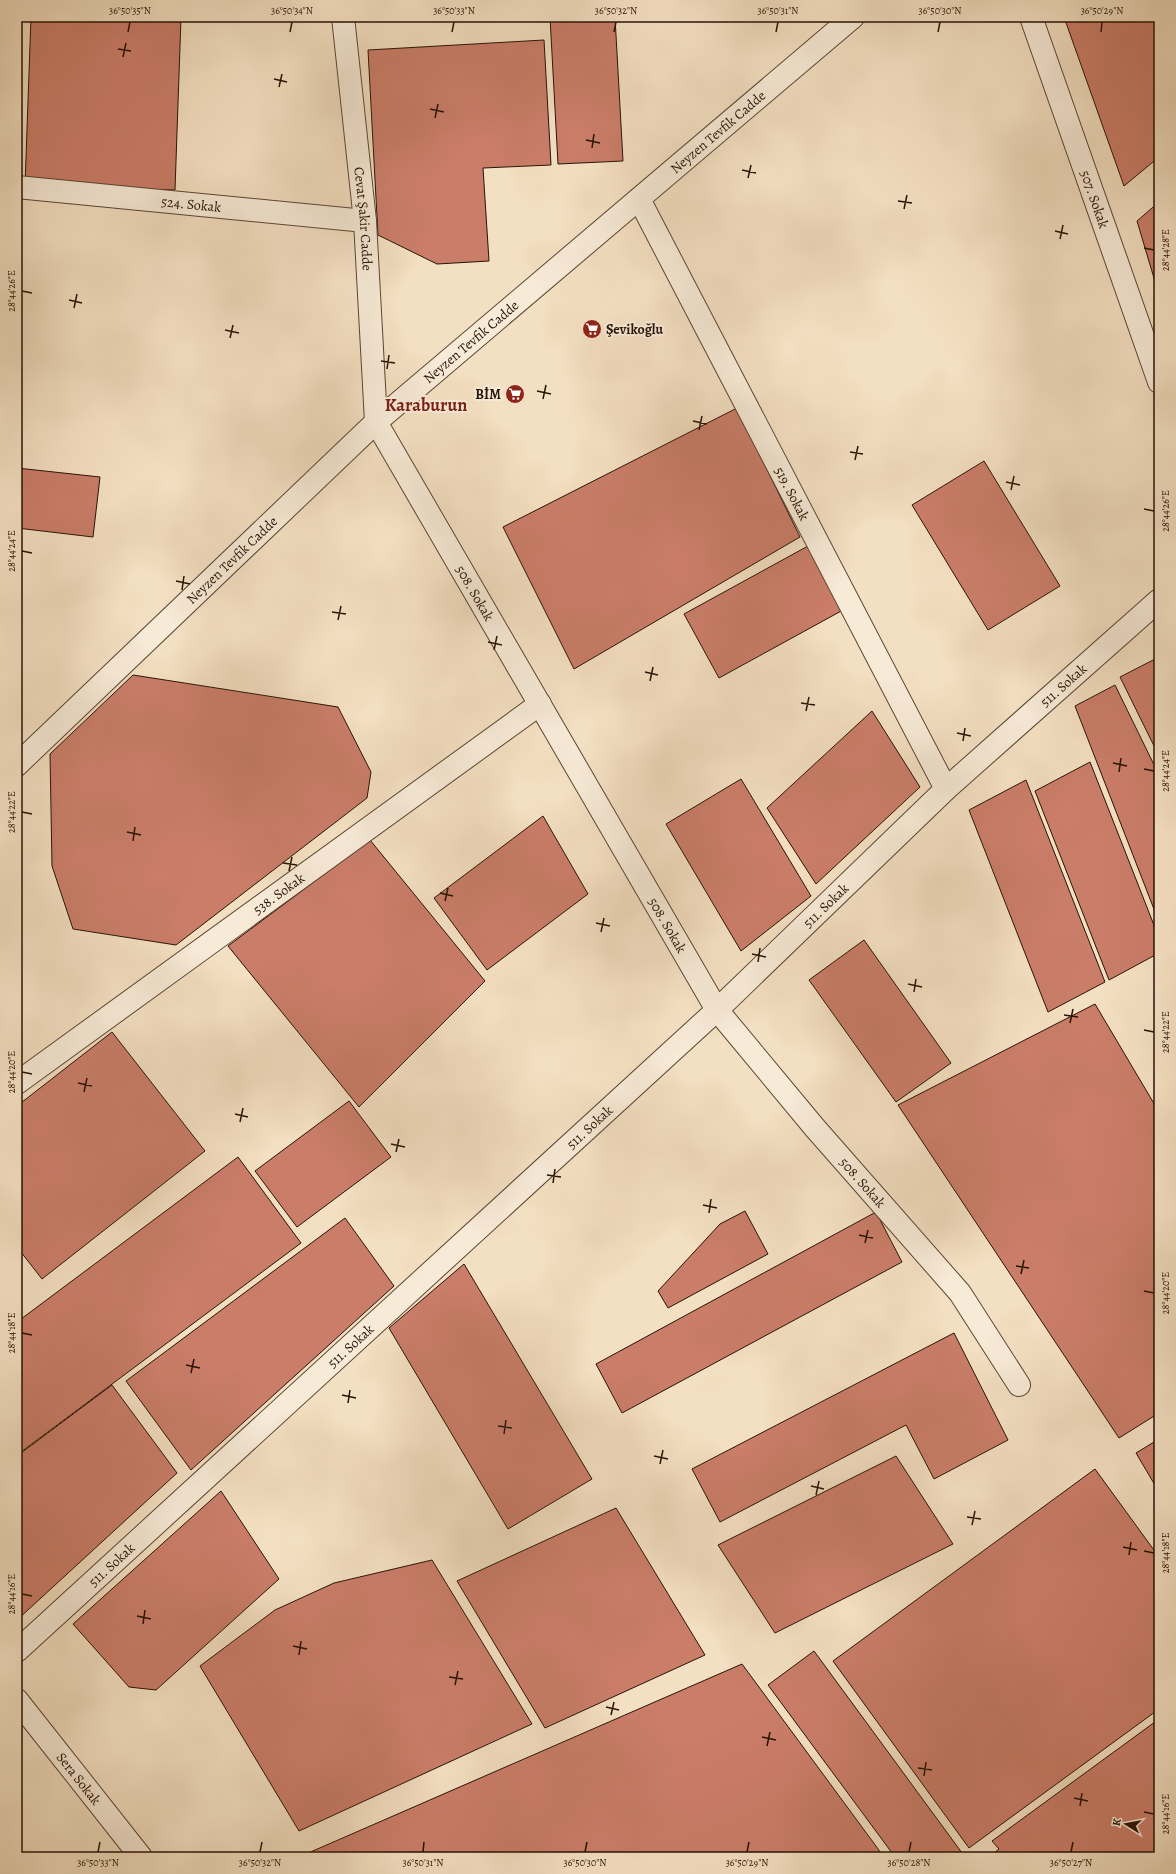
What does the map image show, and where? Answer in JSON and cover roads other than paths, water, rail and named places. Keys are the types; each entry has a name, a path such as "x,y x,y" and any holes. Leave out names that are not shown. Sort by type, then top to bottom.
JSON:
{"street":[{"name":"Cevat Şakir Cadde","path":"343,17 365,221 376,422"},
{"name":"Neyzen Tevfik Cadde","path":"17,765 376,422 853,17"},
{"name":"507. Sokak","path":"1031,17 1159,382"},
{"name":"524. Sokak","path":"17,187 365,221"},
{"name":"519. Sokak","path":"639,198 946,789"},
{"name":"508. Sokak","path":"376,422 717,1010 815,1128 960,1293 1020,1385"},
{"name":"511. Sokak","path":"17,1651 717,1010 946,789 1159,600"},
{"name":"538. Sokak","path":"17,1083 540,704"},
{"name":"Sera Sokak","path":"17,1700 141,1857"}],"place":[{"name":"Şevikoğlu","path":"592,329"},
{"name":"BİM","path":"515,394"}],"district":[{"name":"Karaburun","path":"426,405"}]}
